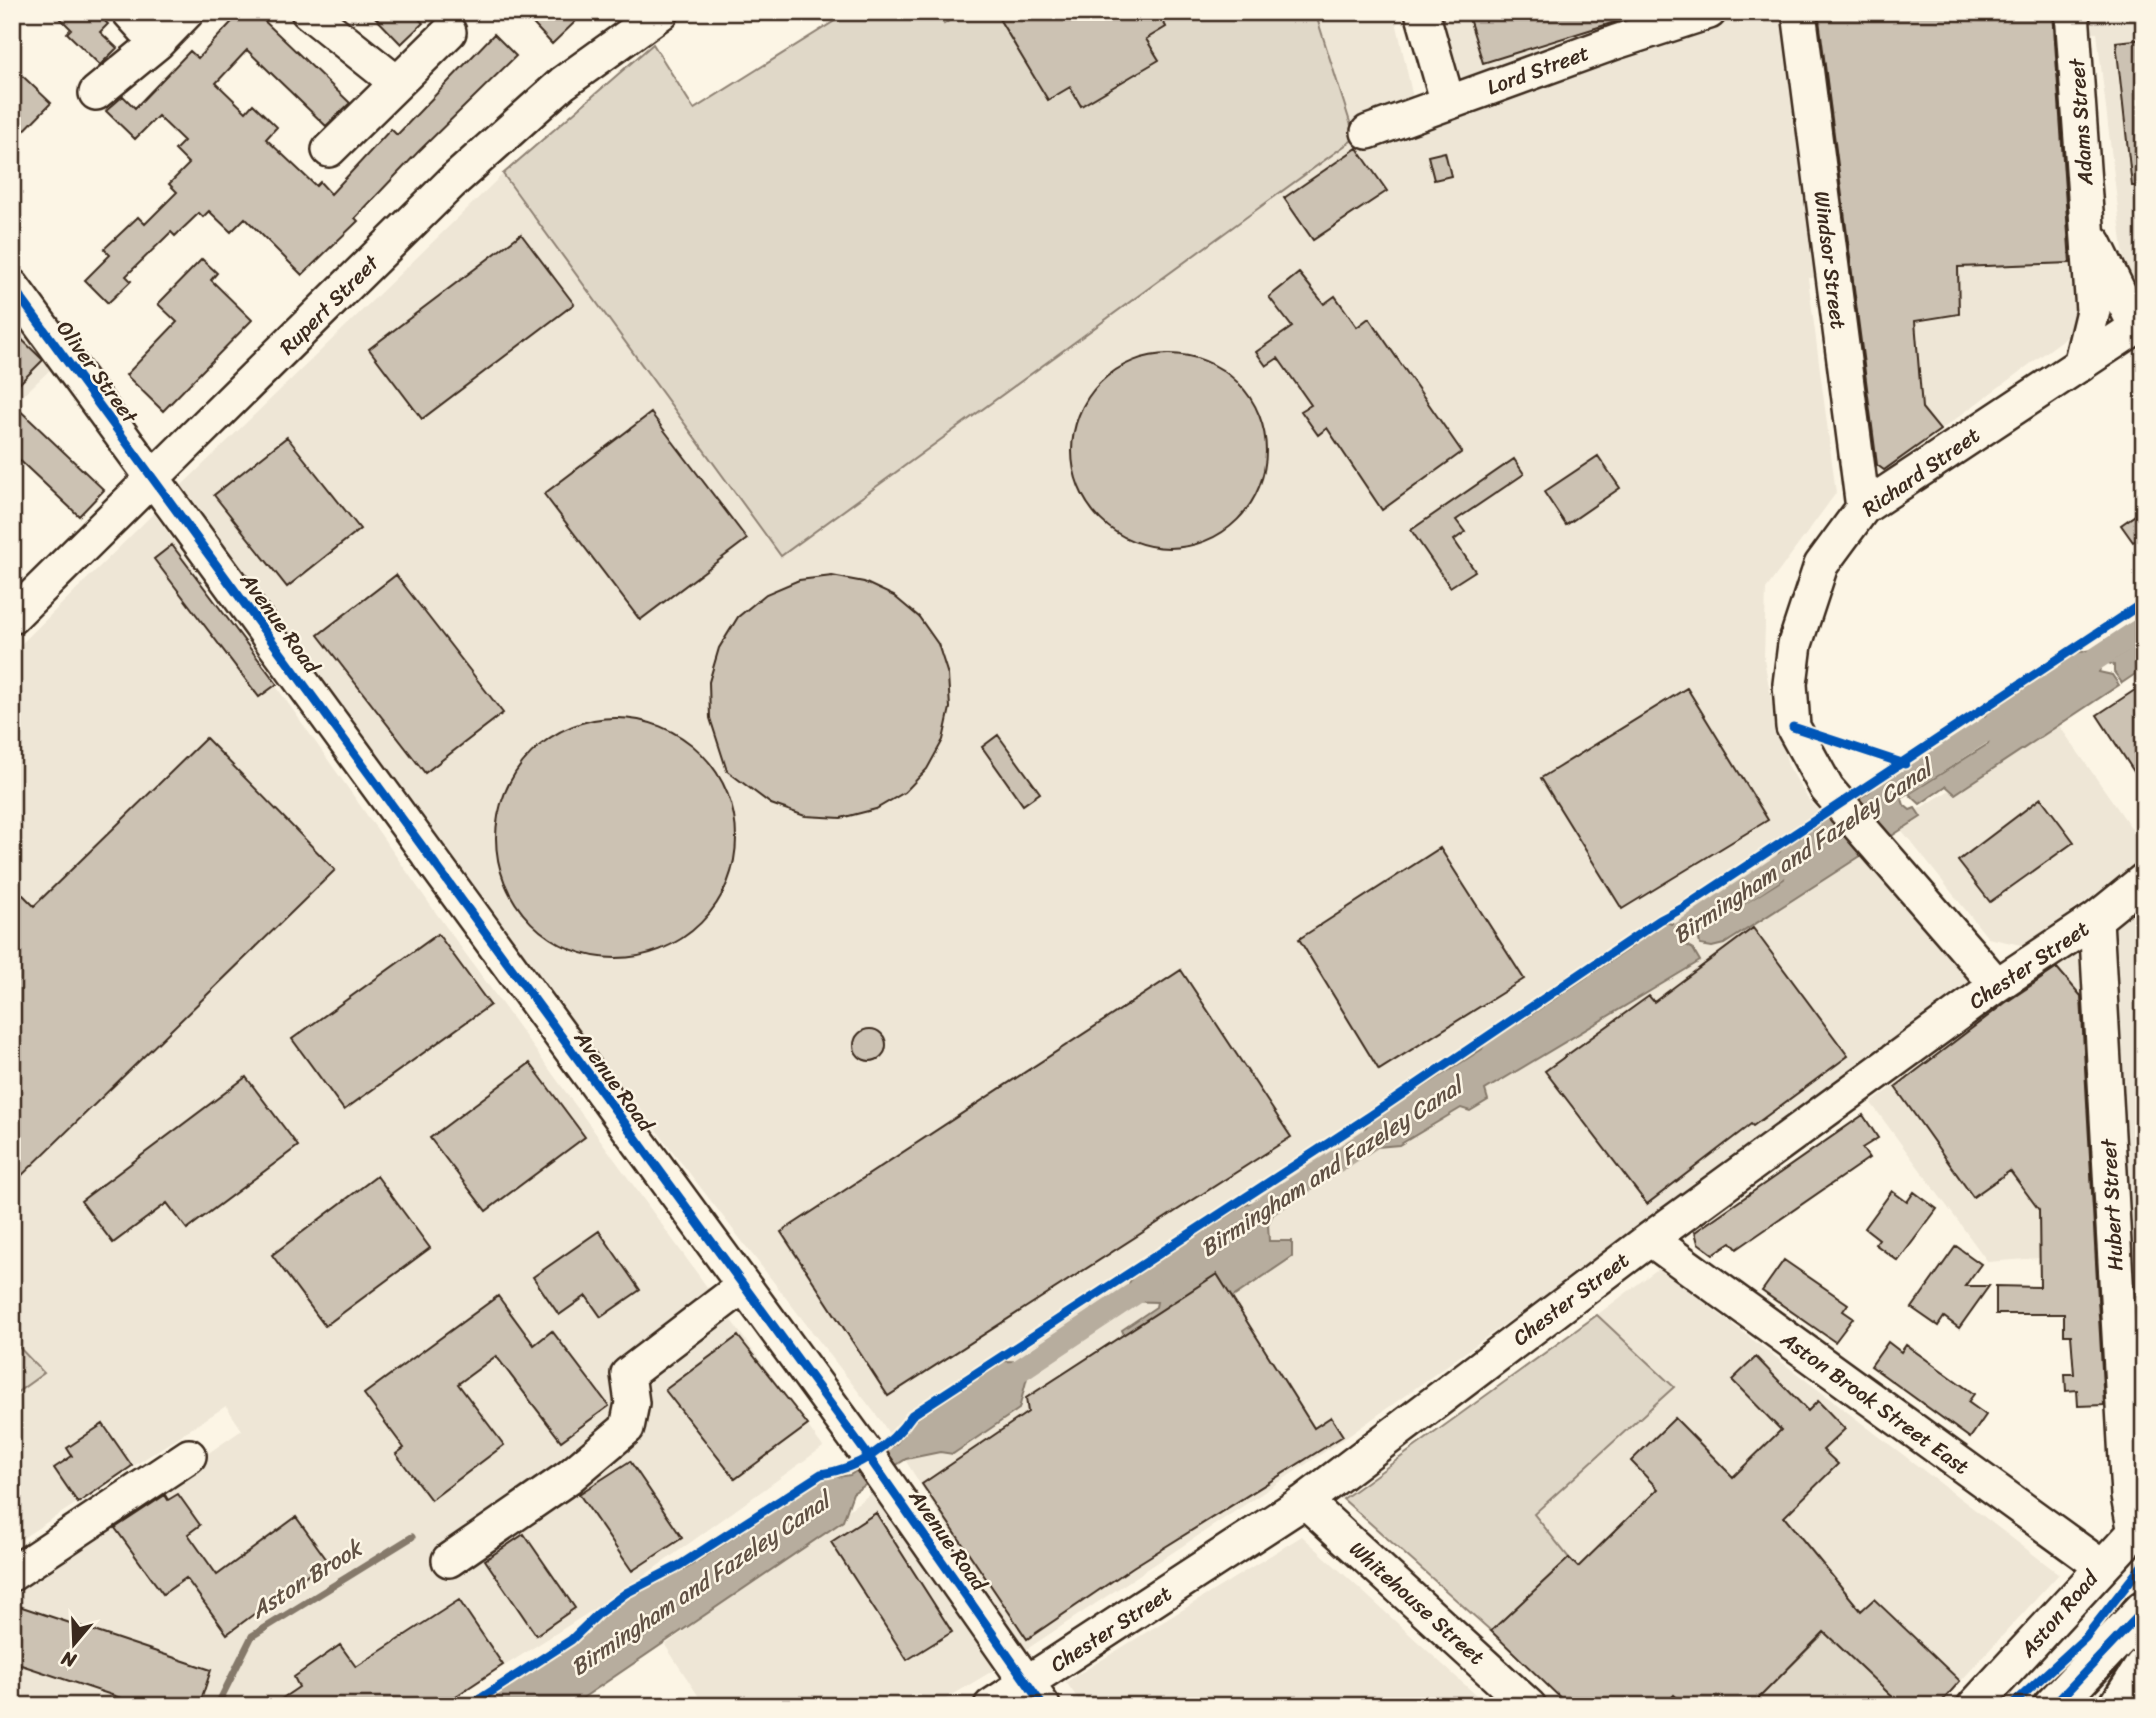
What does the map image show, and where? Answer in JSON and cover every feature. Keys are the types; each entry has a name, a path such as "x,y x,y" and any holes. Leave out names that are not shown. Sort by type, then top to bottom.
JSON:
{"main road":[{"path":"2053,1706 2144,1610"},
{"path":"2119,1706 2144,1667"}],"street":[{"path":"129,12 156,43"},
{"path":"96,93 156,43 187,12"},
{"path":"308,12 397,83"},
{"path":"1422,12 1448,103"},
{"name":"Lord Street","path":"1368,132 1616,41 1709,12"},
{"name":"Windsor Street","path":"1799,12 1863,508"},
{"name":"Adams Street","path":"2072,12 2089,232 2092,323 2080,365"},
{"name":"Rupert Street","path":"12,617 451,183 641,17"},
{"path":"329,150 449,32"},
{"name":"Adams Street","path":"2089,232 2129,313 2140,325"},
{"name":"Oliver Street","path":"12,286 153,480"},
{"path":"2092,323 2140,325"},
{"name":"Richard Street","path":"1997,985 1827,789 1793,727 1790,684 1793,657 1821,565 1863,508 2140,325"},
{"name":"Avenue Road","path":"153,480 864,1450 1035,1695"},
{"name":"Chester Street","path":"991,1706 1035,1695 1305,1501 1650,1239 1997,985 2096,919 2144,880"},
{"name":"Hubert Street","path":"2096,919 2128,1496 2140,1527"},
{"name":"Aston Brook Street East","path":"1650,1239 2101,1566"},
{"path":"449,1560 569,1477 627,1428 632,1403 628,1374 743,1286"},
{"path":"12,1574 190,1457"},
{"name":"Whitehouse Street","path":"1305,1501 1529,1706"},
{"name":"Aston Road","path":"1975,1706 2101,1566 2140,1527"}],"shaded area":[{"path":"849,12 937,12 944,24 962,12 995,12 1048,100 1070,87 1081,106 1158,60 1146,39 1166,27 1158,12 1315,12 1355,138 781,556 503,174 653,44 694,109"},
{"path":"1315,12 1394,12 1413,98 1464,84 1439,12 2144,12 2144,280 2126,276 2097,33 2070,35 2083,281 2075,331 1881,474 1873,465 1853,277 1808,278 1836,493 1766,589 1764,659 1772,704 1788,765 1808,799 1976,977 1739,1156 1350,1435 1024,1651 881,1421 415,818 180,487 503,174 782,555 1355,139"},
{"path":"12,301 55,365 12,406"},
{"path":"154,513 436,913 823,1447 623,1591 441,1706 62,1706 12,1692 12,1588 242,1430 226,1406 12,1545 12,1396 43,1373 12,1340 12,653"},
{"path":"2058,724 2144,846 2144,858 2026,946 1988,938 1896,823"},
{"path":"2144,905 2144,1250 1988,1262 1871,1103"},
{"path":"1659,1268 2059,1574 1938,1706 1569,1706 1491,1631 1569,1558 1533,1514 1674,1387 1597,1315"},
{"path":"1597,1315 1674,1387 1534,1514 1569,1558 1491,1631 1343,1499"},
{"path":"12,1340 44,1373 12,1396"},
{"path":"873,1492 994,1670 934,1706 705,1706 665,1645"},
{"path":"1302,1536 1488,1706 1083,1706 1066,1682"},
{"path":"1825,1632 1902,1706 1750,1706"}],"water":[{"path":"2144,639 2144,668 2122,683 2114,672 2114,665 2108,663"},
{"path":"2113,646 2103,660 2099,672 2112,675 2119,685 1955,794 1946,786 1920,804 1909,794 1988,744 1990,735 1972,738 1989,710 2075,653"},
{"path":"1905,782 1900,793 1904,805 1910,810 1915,808 1921,817 1724,944 1712,947 1700,945 1698,933 1784,879 1785,873 1767,876 1782,848 1871,791"},
{"path":"1697,921 1683,943 1693,949 1700,961 1485,1090 1488,1100 1470,1111 1461,1108 1399,1145 1354,1149 1369,1122 1482,1049 1500,1029 1517,1020 1523,1020 1634,945 1639,936 1665,922 1679,926"},
{"path":"1283,1195 1268,1224 1269,1241 1292,1241 1292,1257 1230,1299 1125,1337 1122,1330 1156,1307 1157,1302 1123,1301 1132,1276 1245,1205"},
{"path":"1004,1361 1031,1362 1019,1409 953,1454 940,1452 906,1459 853,1493 843,1521 571,1706 477,1706 552,1658 637,1590 687,1568 822,1479 850,1475 896,1444 915,1420"}],"building":[{"path":"54,12 95,12 108,24 100,32 117,48 100,65 67,33 71,29"},
{"path":"241,12 255,12 350,103 326,126 247,50 216,83 246,112 253,104 277,127 266,139 316,186 320,182 331,194 391,129 397,135 494,34 516,56 419,151 355,218 358,221 302,275 245,218 231,232 209,211 203,217 199,213 175,236 171,232 126,276 131,281 108,303 85,280 110,255 104,249 138,217 145,224 177,192 169,184 189,164 175,150 184,141 158,116 135,139 106,111 123,96 135,108 190,51 198,58"},
{"path":"370,12 412,12 423,23 401,44"},
{"path":"522,12 566,12 575,22 552,44"},
{"path":"995,12 1158,12 1166,27 1146,39 1159,60 1081,106 1070,87 1048,100"},
{"path":"1467,12 1633,12 1634,16 1483,63"},
{"path":"1818,12 2053,12 2070,263 1958,267 1959,314 1915,321 1922,408 1940,430 1884,470 1877,465"},
{"path":"2144,39 2144,186 2132,186 2116,42"},
{"path":"12,66 51,103 12,143"},
{"path":"1357,148 1387,191 1313,240 1284,198"},
{"path":"1445,152 1451,176 1434,180 1428,156"},
{"path":"521,234 574,304 422,419 369,349"},
{"path":"202,259 217,273 211,280 252,320 163,411 126,375 177,322 158,304"},
{"path":"1299,273 1324,304 1335,296 1357,327 1369,318 1462,452 1382,510 1327,428 1318,435 1301,411 1311,405 1278,358 1266,366 1256,352 1292,327 1269,297"},
{"path":"12,330 43,360 12,391"},
{"path":"1169,354 1206,361 1238,382 1259,414 1266,451 1259,488 1238,520 1206,541 1169,548 1132,541 1100,520 1079,488 1072,451 1079,414 1100,382 1132,361"},
{"path":"12,403 104,490 79,516 12,453"},
{"path":"651,413 747,539 640,620 544,494"},
{"path":"287,437 360,529 287,587 214,495"},
{"path":"1598,456 1620,488 1566,525 1544,492"},
{"path":"1514,459 1524,474 1456,520 1465,532 1454,540 1475,571 1450,587 1411,530"},
{"path":"2144,509 2144,535 2133,542 2121,525"},
{"path":"172,545 277,684 259,697 154,559"},
{"path":"396,575 503,713 425,773 318,635"},
{"path":"832,576 864,582 894,596 919,617 938,644 948,675 950,708 943,740 927,769 905,792 876,809 841,818 805,816 771,804 727,771 710,718 709,682 719,648 738,617 766,594 799,580"},
{"path":"2144,684 2144,787 2097,715"},
{"path":"1687,688 1768,820 1622,909 1541,778"},
{"path":"604,718 628,718 673,732 701,753 716,771 727,792 734,815 734,861 727,884 716,905 701,923 673,944 651,953 628,958 604,958 559,944 540,931 523,914 510,895 501,873 496,850 496,826 510,781 523,762 540,745 559,732 581,723"},
{"path":"998,735 1040,793 1023,805 982,747"},
{"path":"206,738 335,870 12,1185 12,884 34,906"},
{"path":"2041,798 2074,842 1990,902 1958,861"},
{"path":"1440,848 1524,979 1379,1070 1299,939"},
{"path":"1753,928 1848,1056 1753,1126 1751,1124 1647,1204 1545,1071 1649,996 1654,1002"},
{"path":"438,934 490,1005 344,1110 292,1039"},
{"path":"2057,968 2081,996 2104,1405 2078,1406 2077,1390 2066,1391 2065,1374 2074,1374 2071,1335 2064,1335 2064,1314 1996,1314 1996,1286 2040,1287 2039,1210 2010,1171 1973,1197 1895,1087 2005,1003"},
{"path":"1181,970 1291,1137 888,1396 781,1232"},
{"path":"870,1029 881,1034 886,1045 881,1056 870,1061 859,1056 854,1045 859,1034"},
{"path":"530,1063 585,1137 486,1211 430,1138"},
{"path":"246,1077 298,1146 187,1229 167,1203 113,1243 81,1201"},
{"path":"1863,1115 1878,1138 1862,1148 1869,1158 1737,1249 1731,1242 1713,1254 1698,1243 1695,1232"},
{"path":"377,1176 430,1248 325,1326 272,1255"},
{"path":"1892,1191 1907,1202 1914,1192 1937,1209 1898,1261 1875,1244 1879,1239 1865,1228"},
{"path":"599,1231 640,1290 601,1317 586,1296 559,1315 533,1277"},
{"path":"1956,1246 1981,1264 1965,1286 1989,1286 1959,1328 1944,1317 1938,1326 1912,1308"},
{"path":"1784,1260 1848,1304 1843,1311 1853,1318 1835,1342 1762,1291"},
{"path":"1217,1274 1314,1428 1331,1417 1343,1436 1133,1567 1027,1639 922,1484 1028,1412 1026,1398"},
{"path":"498,1296 534,1345 552,1331 609,1406 561,1441 496,1356 458,1384 504,1445 431,1500 396,1454 404,1448 364,1394"},
{"path":"738,1336 808,1425 735,1479 665,1390"},
{"path":"1888,1342 1901,1352 1906,1345 1974,1394 1968,1402 1986,1415 1970,1438 1871,1366"},
{"path":"1756,1357 1808,1411 1818,1401 1845,1429 1823,1450 1838,1464 1784,1517 1861,1611 1874,1599 1960,1681 1938,1706 1902,1706 1824,1632 1751,1706 1686,1706 1674,1695 1664,1706 1569,1706 1491,1631 1569,1558 1578,1567 1658,1489 1631,1461 1675,1418 1733,1477 1781,1430 1732,1380"},
{"path":"103,1424 132,1466 78,1503 54,1468 72,1456 67,1448"},
{"path":"630,1461 682,1538 632,1571 579,1494"},
{"path":"178,1494 200,1525 188,1534 217,1575 296,1517 327,1560 227,1634 186,1578 163,1594 115,1528 165,1495 168,1500"},
{"path":"876,1513 952,1632 907,1660 831,1542"},
{"path":"524,1534 575,1608 536,1635 485,1560"},
{"path":"459,1600 503,1665 441,1706 271,1706 299,1687 294,1677 340,1645 356,1667"},
{"path":"19,1606 211,1670 199,1706 145,1706 12,1662 12,1628"}],"waterway":[{"name":"Birmingham and Fazeley Canal","path":"2088,664 2144,627"},
{"name":"Birmingham and Fazeley Canal","path":"1880,799 1998,722"},
{"name":"Birmingham and Fazeley Canal","path":"1674,938 1790,860"},
{"name":"Birmingham and Fazeley Canal","path":"1259,1211 1380,1133"},
{"name":"Birmingham and Fazeley Canal","path":"1005,1380 1149,1284"},
{"name":"Aston Brook","path":"217,1706 252,1636 412,1537"}],"cycle path":[{"path":"12,286 864,1450 1043,1706"},
{"path":"469,1706 571,1640 599,1613 626,1593 680,1565 821,1474 849,1467 873,1454 894,1437 912,1415 1370,1116 1660,920 1683,908 2144,602"},
{"path":"1793,727 1905,764"},
{"path":"2011,1706 2085,1638 2144,1563"},
{"path":"2053,1706 2144,1610"}]}
